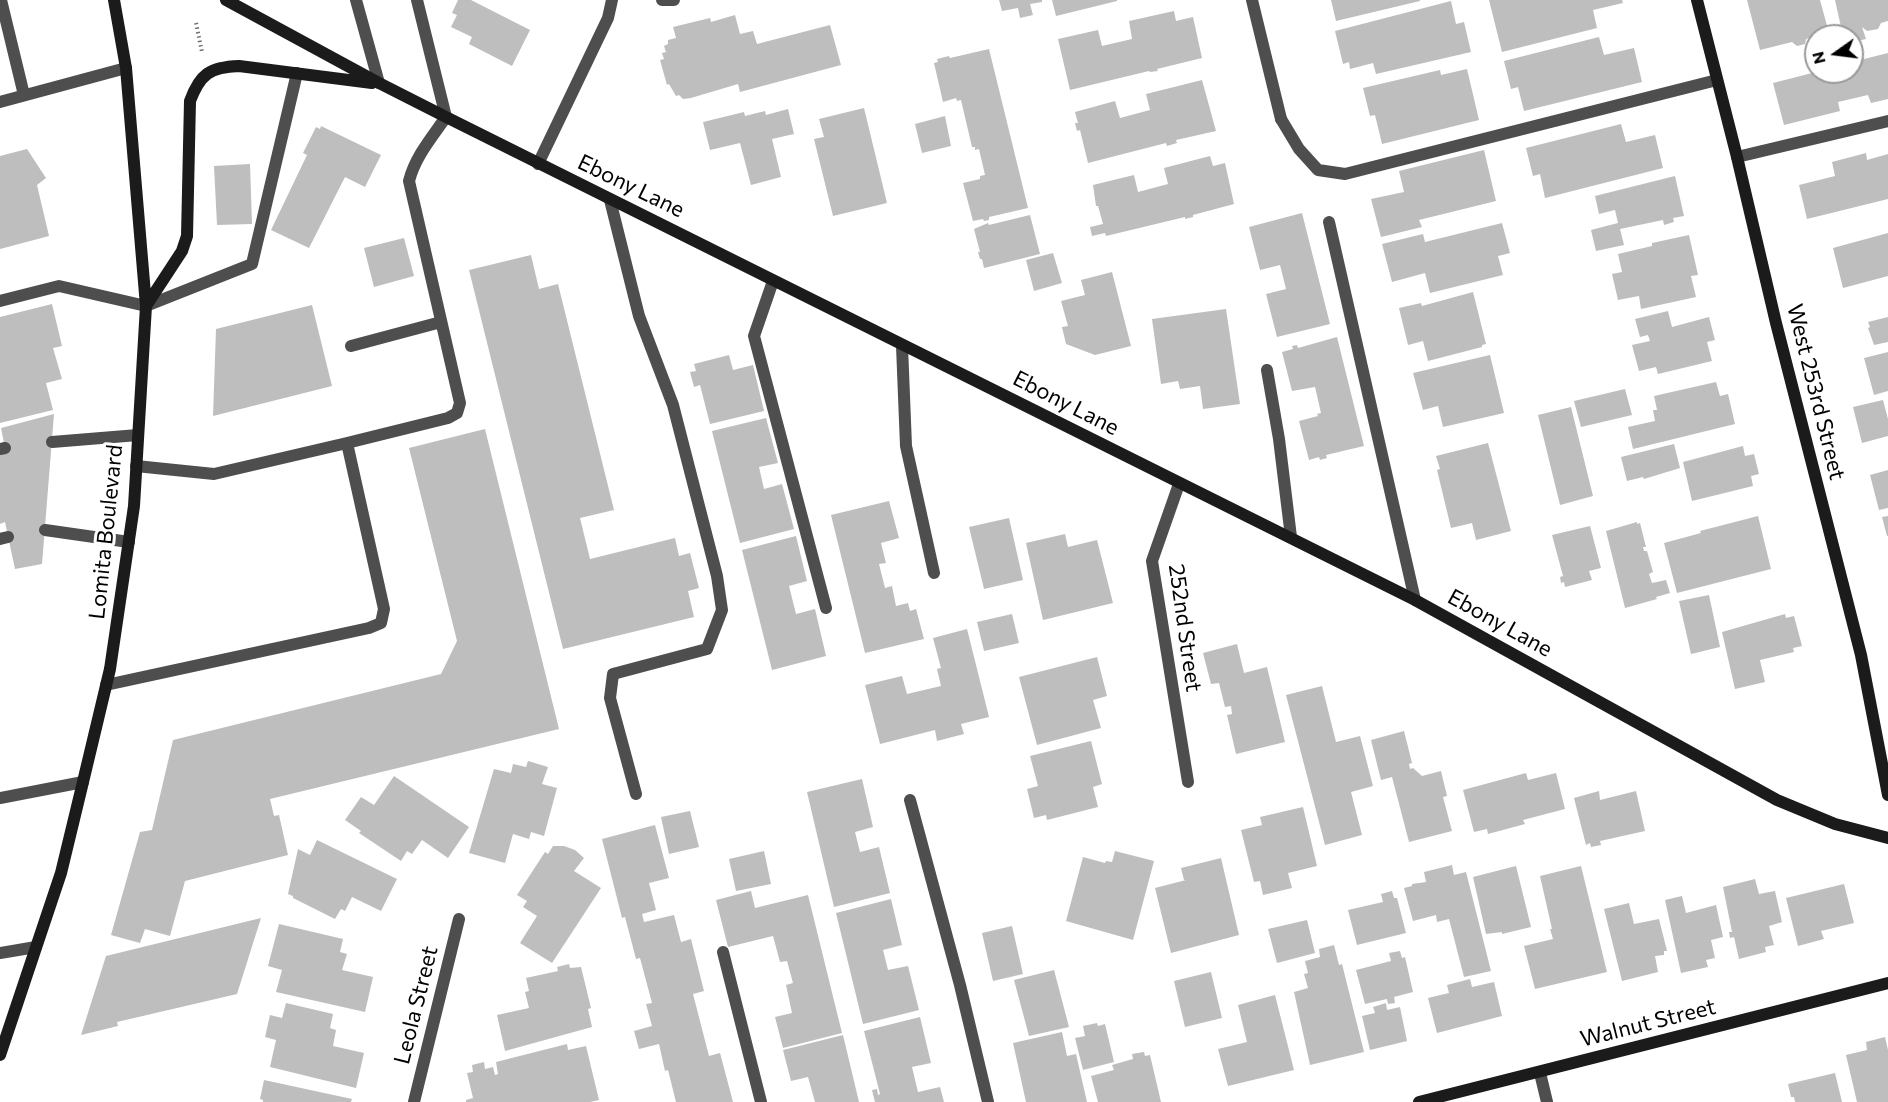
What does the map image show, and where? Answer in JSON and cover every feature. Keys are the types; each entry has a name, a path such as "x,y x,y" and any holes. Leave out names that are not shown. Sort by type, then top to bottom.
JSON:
{"street":[{"path":"1,0 24,95"},
{"name":"Lomita Boulevard","path":"0,1055 61,873 106,685 134,506 146,306 126,68 114,0"},
{"name":"Ebony Lane","path":"226,0 379,83 538,164 1415,600 1777,800 1835,824 1888,838"},
{"path":"146,306 182,251 187,236 189,101 196,84 208,73 223,67 239,66 379,83 356,0"},
{"path":"136,466 214,474 448,418 457,412 460,404 409,181 412,168 446,117 417,0"},
{"path":"538,164 608,18 612,0"},
{"path":"662,0 674,0"},
{"path":"1252,0 1281,119 1299,149 1318,170 1345,174 1716,80"},
{"name":"West 253rd Street","path":"1697,0 1779,335 1861,655 1888,795"},
{"path":"0,102 126,68"},
{"path":"0,301 59,286 146,306 252,264 297,74"},
{"path":"1737,157 1888,121"},
{"path":"610,200 639,316 673,405 708,537 722,610 707,649 613,674 610,698 636,794"},
{"path":"1329,222 1415,600"},
{"path":"773,281 754,336 826,608"},
{"path":"351,346 441,322"},
{"path":"902,346 906,446 934,573"},
{"path":"1267,370 1291,537"},
{"path":"52,442 138,435"},
{"path":"106,685 369,628 381,623 384,609 347,443"},
{"name":"252nd Street","path":"1179,484 1152,561 1188,782"},
{"path":"45,530 129,542"},
{"path":"0,798 83,782"},
{"path":"910,800 960,985 988,1102"},
{"name":"Leola Street","path":"414,1102 459,919"},
{"path":"0,953 36,947"},
{"path":"723,952 761,1102"},
{"name":"Walnut Street","path":"1419,1102 1888,983"},
{"path":"1540,1073 1547,1102"}],"path":[{"path":"196,23 203,57"}],"building":[{"path":"458,0 471,0 530,30 512,66 469,44 472,37 451,27 457,15 452,13"},
{"path":"999,0 1042,0 1042,2 1030,4 1033,15 1020,18 1018,8 1002,11"},
{"path":"1052,0 1117,0 1117,1 1056,16"},
{"path":"1331,0 1420,0 1420,1 1336,21"},
{"path":"1489,0 1622,0 1623,3 1593,10 1597,28 1502,52"},
{"path":"1747,0 1820,0 1827,24 1804,24 1804,44 1797,46 1792,42 1760,50"},
{"path":"1835,0 1888,0 1888,21 1881,23 1878,29 1867,31 1864,29 1864,24 1840,24"},
{"path":"1451,1 1456,24 1464,22 1471,52 1376,74 1373,63 1350,69 1349,62 1343,64 1335,31"},
{"path":"1174,11 1176,21 1193,17 1202,58 1157,69 1158,71 1149,71 1070,90 1058,39 1098,30 1102,46 1132,39 1129,21"},
{"path":"735,15 740,34 753,31 757,44 830,25 841,65 740,92 738,84 691,98 683,99 679,95 676,96 669,84 667,85 660,60 664,59 662,53 666,52 664,46 668,44 668,40 676,38 673,27 710,18 711,22"},
{"path":"1599,37 1604,55 1634,48 1642,82 1524,111 1518,87 1511,89 1504,61"},
{"path":"989,49 1028,208 989,217 989,220 973,221 963,183 980,179 980,176 985,175 979,149 975,150 975,147 972,147 961,100 957,101 956,98 943,102 934,63 938,62 937,59"},
{"path":"1888,53 1888,99 1871,103 1868,95 1838,102 1840,111 1784,125 1773,83 1804,75 1804,84 1864,84 1864,59"},
{"path":"1467,69 1479,120 1382,144 1375,115 1370,116 1363,88 1440,70 1441,75"},
{"path":"1202,80 1216,131 1176,140 1177,143 1167,146 1166,143 1088,163 1080,130 1077,131 1075,123 1078,123 1075,112 1115,101 1120,118 1150,110 1146,94"},
{"path":"864,108 887,203 833,216 814,139 824,137 819,119"},
{"path":"788,109 794,134 772,139 781,177 751,185 740,143 710,150 703,122 744,112 745,116 765,111 766,115"},
{"path":"945,116 951,146 922,153 915,124"},
{"path":"1621,124 1626,142 1655,135 1663,168 1545,198 1540,174 1533,176 1526,148"},
{"path":"321,126 381,155 365,187 345,177 309,248 271,230 307,155 303,153 316,127 320,129"},
{"path":"27,149 46,178 37,185 49,236 0,249 0,156"},
{"path":"1484,150 1496,201 1419,220 1422,227 1381,237 1371,199 1404,192 1399,171"},
{"path":"1866,153 1867,160 1888,154 1888,199 1807,219 1799,185 1835,176 1832,162"},
{"path":"1210,156 1213,166 1225,163 1234,204 1185,219 1185,217 1106,236 1105,233 1092,236 1090,227 1103,224 1098,206 1096,206 1093,185 1134,175 1138,192 1168,184 1164,168"},
{"path":"250,164 252,224 217,225 214,166"},
{"path":"1675,176 1684,216 1673,218 1674,222 1664,225 1663,220 1620,229 1624,245 1596,251 1591,230 1618,223 1615,210 1599,214 1595,196"},
{"path":"1302,213 1330,324 1277,337 1266,294 1286,289 1280,265 1260,270 1249,227"},
{"path":"1030,215 1040,254 984,268 978,252 980,252 974,229 988,223 989,225"},
{"path":"1502,223 1510,253 1498,256 1503,275 1430,293 1425,273 1392,282 1382,244 1423,234 1425,242"},
{"path":"1888,233 1888,276 1843,288 1833,248"},
{"path":"1689,235 1698,275 1691,276 1696,297 1641,309 1639,296 1618,300 1612,274 1622,272 1618,254 1652,246 1652,243"},
{"path":"404,238 414,276 374,287 364,248"},
{"path":"1053,253 1062,283 1034,291 1026,260"},
{"path":"531,255 539,289 558,284 614,510 580,518 590,559 675,538 679,556 690,553 699,588 688,591 694,617 563,649 469,270"},
{"path":"1112,272 1131,346 1095,355 1066,344 1062,327 1068,326 1061,301 1085,295 1081,280"},
{"path":"1473,292 1486,344 1428,361 1423,341 1408,345 1399,308 1421,303 1422,306"},
{"path":"52,304 62,346 53,348 62,379 46,383 53,410 0,423 0,317"},
{"path":"312,305 332,386 213,416 216,329"},
{"path":"1226,309 1240,404 1203,409 1200,386 1180,389 1178,381 1161,384 1152,319"},
{"path":"1668,311 1672,327 1709,317 1715,340 1707,342 1712,361 1658,374 1656,367 1639,371 1632,345 1650,341 1648,335 1640,337 1635,319"},
{"path":"1888,317 1888,342 1874,345 1868,322"},
{"path":"1337,337 1364,446 1326,455 1327,458 1320,460 1319,457 1309,460 1299,421 1321,413 1315,387 1292,391 1282,352 1293,349 1292,346 1297,345 1298,348"},
{"path":"1888,352 1888,391 1874,395 1864,358"},
{"path":"729,355 733,370 753,365 764,411 710,424 700,385 694,387 690,372 696,371 694,364"},
{"path":"1490,355 1504,413 1443,427 1438,406 1423,410 1413,373"},
{"path":"1716,382 1720,396 1728,394 1735,424 1633,449 1628,427 1655,421 1653,410 1657,410 1654,396"},
{"path":"1625,389 1632,415 1581,427 1574,401"},
{"path":"1883,400 1888,419 1888,436 1862,443 1853,407"},
{"path":"1571,407 1593,496 1560,505 1538,415"},
{"path":"54,414 42,564 15,569 5,522 0,524 0,454 5,448 1,428"},
{"path":"766,418 778,463 759,467 764,489 782,484 794,529 740,543 712,431"},
{"path":"485,429 559,729 270,799 274,816 279,815 288,855 185,881 170,936 145,929 140,943 111,935 140,832 152,830 173,740 441,674 457,641 409,448"},
{"path":"1488,443 1511,531 1476,540 1472,523 1451,528 1437,470 1440,469 1436,456"},
{"path":"1674,444 1680,468 1644,479 1643,477 1627,481 1621,457"},
{"path":"1743,446 1745,456 1754,454 1759,474 1751,476 1753,486 1692,501 1683,462"},
{"path":"1888,470 1888,508 1879,510 1870,475"},
{"path":"889,501 899,538 881,543 886,563 879,564 885,588 892,586 896,606 908,603 910,611 916,609 924,639 865,653 831,515"},
{"path":"1758,516 1771,569 1677,593 1664,543"},
{"path":"1888,516 1888,536 1887,536 1882,517"},
{"path":"1009,518 1023,580 984,589 969,527"},
{"path":"1637,522 1637,524 1640,523 1646,547 1643,547 1644,551 1647,551 1653,572 1649,574 1652,583 1666,580 1670,593 1625,608 1606,531"},
{"path":"1590,526 1601,568 1589,571 1592,580 1565,587 1564,582 1561,583 1560,577 1563,576 1552,535"},
{"path":"1065,534 1068,547 1097,540 1113,603 1043,620 1026,543"},
{"path":"796,536 807,581 789,586 796,614 815,609 826,656 772,670 742,550"},
{"path":"1709,595 1720,647 1691,654 1679,601"},
{"path":"1012,614 1019,643 984,651 977,622"},
{"path":"1785,614 1786,618 1794,616 1802,646 1793,648 1794,652 1760,660 1765,682 1735,689 1722,632"},
{"path":"967,629 989,717 961,724 964,734 937,741 935,730 880,744 865,685 902,676 907,694 941,686 937,669 941,668 933,638"},
{"path":"1237,644 1244,673 1267,667 1285,742 1236,754 1227,715 1232,714 1231,706 1225,707 1219,683 1211,684 1203,653"},
{"path":"1097,657 1107,696 1093,700 1101,728 1037,745 1019,677"},
{"path":"1322,686 1336,742 1360,736 1373,786 1351,792 1362,835 1325,845 1286,695"},
{"path":"1404,731 1412,763 1409,764 1410,769 1413,768 1422,776 1441,771 1447,796 1443,797 1452,831 1409,842 1392,777 1381,780 1371,740"},
{"path":"1091,741 1102,784 1093,787 1098,807 1047,820 1046,815 1034,818 1027,789 1038,786 1030,756"},
{"path":"528,761 548,767 542,784 557,788 544,836 531,832 529,839 513,834 505,863 469,853 494,769 511,773 513,764 526,767"},
{"path":"1526,773 1528,780 1556,773 1565,809 1523,820 1525,824 1488,834 1487,829 1474,832 1463,790"},
{"path":"394,776 469,827 448,858 422,840 412,854 407,851 401,861 359,833 361,831 345,820 361,797 374,805"},
{"path":"862,779 873,827 855,832 860,852 879,847 890,893 834,907 807,792"},
{"path":"1599,791 1600,800 1636,791 1645,831 1600,841 1601,845 1591,847 1590,843 1586,845 1574,798"},
{"path":"1303,807 1317,866 1288,873 1292,888 1263,895 1260,881 1254,882 1241,830 1262,825 1260,817"},
{"path":"690,811 699,847 669,854 661,817"},
{"path":"655,825 669,878 649,883 656,910 642,914 644,922 674,915 681,942 691,939 704,991 693,994 709,1056 720,1053 733,1102 676,1102 668,1070 665,1071 659,1044 639,1049 634,1031 652,1026 646,1004 652,1003 640,958 636,959 625,917 622,918 602,839"},
{"path":"317,840 397,879 381,911 352,897 345,911 341,909 335,919 288,894 298,849 310,855"},
{"path":"553,846 564,846 575,850 584,858 574,871 601,888 552,963 520,943 537,916 523,907 527,901 517,895 545,852 548,854"},
{"path":"764,851 771,884 736,891 729,859"},
{"path":"1115,851 1154,861 1133,940 1066,921 1083,857 1105,863 1106,861 1112,862"},
{"path":"1221,858 1239,935 1171,953 1155,888 1186,880 1184,880 1181,868"},
{"path":"1452,865 1454,875 1466,872 1491,971 1464,977 1449,919 1437,922 1436,915 1413,921 1404,888 1426,882 1424,872"},
{"path":"1516,866 1531,927 1502,934 1502,932 1486,934 1473,877"},
{"path":"1581,866 1607,972 1535,989 1524,946 1553,939 1540,876"},
{"path":"1755,879 1759,894 1775,891 1782,922 1769,926 1774,945 1765,947 1766,952 1739,959 1734,937 1730,938 1729,932 1732,932 1723,887"},
{"path":"1844,884 1854,923 1821,931 1824,939 1798,946 1786,898"},
{"path":"751,891 755,908 808,895 842,1033 783,1048 775,1017 792,1013 786,985 793,983 787,961 780,962 773,936 728,947 716,900"},
{"path":"1392,891 1394,898 1397,898 1406,933 1357,945 1348,910 1383,902 1381,894"},
{"path":"1682,896 1686,913 1716,905 1723,937 1711,940 1715,958 1706,960 1708,967 1681,973 1665,900"},
{"path":"891,899 902,945 883,950 888,970 908,966 919,1010 863,1024 836,913"},
{"path":"1629,903 1634,924 1659,919 1667,951 1664,951 1664,955 1655,956 1658,972 1622,981 1604,909"},
{"path":"261,918 237,994 117,1022 118,1026 81,1035 106,956"},
{"path":"1307,920 1315,953 1277,963 1268,929"},
{"path":"279,924 343,939 340,952 347,954 342,970 373,977 365,1012 276,992 282,970 268,966"},
{"path":"1012,926 1023,974 993,981 982,933"},
{"path":"1334,945 1339,965 1342,964 1364,1052 1310,1065 1294,992 1308,988 1304,974 1308,973 1305,961 1320,957 1319,949"},
{"path":"1400,951 1402,958 1405,957 1413,992 1394,997 1395,1003 1388,1004 1387,999 1365,1004 1356,970 1391,961 1389,953"},
{"path":"569,964 570,968 581,967 591,1008 588,1009 592,1027 505,1051 497,1015 529,1008 525,992 529,991 526,978 558,971 557,967"},
{"path":"1054,970 1069,1027 1029,1036 1014,980"},
{"path":"1211,972 1222,1018 1185,1027 1174,981"},
{"path":"1470,979 1472,987 1494,982 1502,1016 1437,1033 1428,998 1449,993 1447,985"},
{"path":"1275,995 1294,1070 1228,1086 1218,1049 1247,1042 1238,1005"},
{"path":"286,1003 333,1014 330,1028 336,1030 333,1046 364,1053 356,1088 270,1067 276,1040 265,1037 270,1015 282,1018"},
{"path":"1386,1003 1387,1010 1400,1007 1407,1041 1370,1050 1362,1016 1375,1013 1373,1007"},
{"path":"920,1017 931,1063 912,1067 918,1092 940,1087 944,1102 875,1102 872,1090 877,1089 878,1095 880,1094 864,1031"},
{"path":"1097,1023 1098,1026 1105,1024 1114,1062 1083,1070 1075,1038 1085,1036 1083,1026"},
{"path":"1062,1032 1067,1056 1076,1054 1087,1102 1026,1102 1013,1043"},
{"path":"843,1035 859,1102 815,1102 808,1077 791,1081 783,1050"},
{"path":"1885,1037 1888,1050 1888,1102 1857,1102 1846,1055 1867,1050 1866,1042"},
{"path":"567,1044 568,1050 586,1046 599,1100 590,1102 466,1102 473,1098 467,1073 473,1072 472,1065 484,1062 485,1069 493,1067 495,1075 498,1074 496,1062"},
{"path":"1144,1052 1145,1056 1150,1055 1161,1102 1098,1102 1091,1076 1114,1070 1112,1065 1133,1059 1132,1054"},
{"path":"1835,1073 1842,1102 1795,1102 1794,1097 1791,1097 1788,1084"},
{"path":"264,1080 352,1099 351,1102 263,1102 260,1099"}]}
